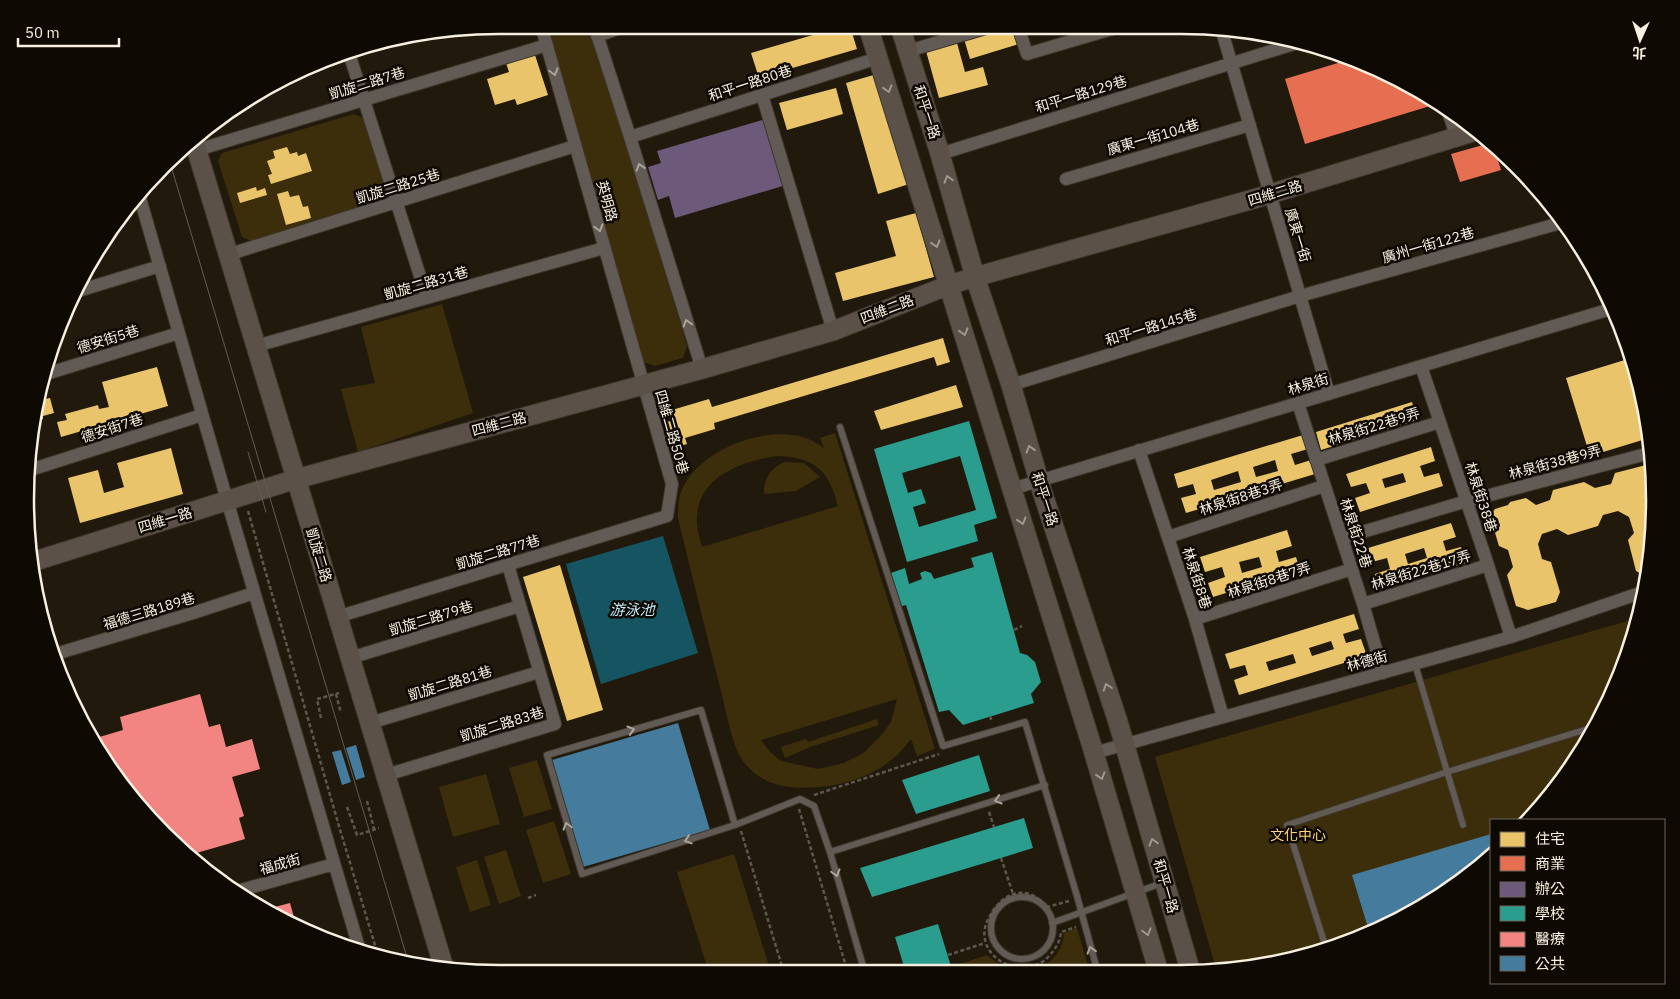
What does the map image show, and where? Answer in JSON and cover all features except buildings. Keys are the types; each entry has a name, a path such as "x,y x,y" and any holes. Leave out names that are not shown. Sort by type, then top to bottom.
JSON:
{"street":[{"name":"英明路","path":"543,34 643,385"},
{"path":"596,34 702,369"},
{"name":"和平一路","path":"870,34 1094,753 1157,965"},
{"name":"和平一路","path":"903,34 940,154 975,277 1125,744 1190,965"},
{"path":"908,51 966,34"},
{"path":"1021,34 1027,54 1095,34"},
{"name":"廣東一街","path":"1223,36 1329,394"},
{"name":"凱旋二路7巷","path":"196,146 364,100 546,45"},
{"name":"和平一路129巷","path":"940,154 1286,46"},
{"path":"351,58 428,298"},
{"name":"和平一路80巷","path":"630,137 878,58"},
{"path":"762,95 833,330"},
{"path":"1451,121 1457,138"},
{"name":"廣東一街104巷","path":"1066,178 1250,125"},
{"name":"四維二路","path":"296,479 702,369 833,330 949,285 975,277 1270,194 1469,134"},
{"name":"凱旋二路","path":"196,146 442,961"},
{"name":"凱旋二路25巷","path":"230,254 575,146"},
{"path":"141,202 202,415 235,498 254,593 334,864 353,942"},
{"name":"廣州一街122巷","path":"1300,296 1556,224"},
{"name":"凱旋二路31巷","path":"256,346 604,248"},
{"path":"85,289 160,266"},
{"name":"和平一路145巷","path":"1011,385 1300,296"},
{"name":"林泉街","path":"1012,489 1606,310"},
{"name":"德安街5巷","path":"52,372 179,333"},
{"name":"林泉街38巷","path":"1422,366 1510,637"},
{"name":"四維二路50巷","path":"643,385 672,484 667,516"},
{"name":"林泉街22巷","path":"1298,403 1383,672"},
{"name":"德安街7巷","path":"35,468 202,415"},
{"name":"林泉街22巷9弄","path":"1316,460 1440,422"},
{"name":"林泉街8巷","path":"1139,450 1168,536 1223,717"},
{"name":"林泉街38巷9弄","path":"1342,538 1467,501 1644,455"},
{"name":"四維一路","path":"38,560 296,479"},
{"name":"林泉街8巷3弄","path":"1168,536 1324,486"},
{"name":"凱旋二路77巷","path":"337,617 667,516"},
{"name":"凱旋二路83巷","path":"386,775 555,724 508,565"},
{"name":"林泉街22巷17弄","path":"1363,604 1488,565"},
{"name":"林泉街8巷7弄","path":"1194,619 1352,569"},
{"name":"福德三路189巷","path":"59,653 254,593"},
{"name":"林德街","path":"1094,753 1510,637 1636,595"},
{"name":"凱旋二路79巷","path":"350,658 520,606"},
{"name":"凱旋二路81巷","path":"370,723 539,672"},
{"name":"福成街","path":"244,889 334,864"}],"lane":[{"path":"840,428 943,746 1025,722 1081,912 1082,927 1095,965"},
{"path":"1415,664 1463,825"},
{"path":"736,826 701,710 546,755 582,874 736,826 800,799 814,806 830,852 863,965"},
{"path":"1324,943 1287,825 1447,772 1585,730"},
{"path":"830,852 1044,785"},
{"path":"1052,923 1165,882"},
{"path":"1024,897 1038,902 1049,913 1052,923 1049,943 1043,951 1024,959 1004,954 992,938 992,923 997,909 1005,902 1014,898 1024,897"}],"path":[{"path":"235,498 376,948"},
{"path":"1014,630 1022,626"},
{"path":"321,718 317,699 337,694 341,713"},
{"path":"990,716 992,722"},
{"path":"800,799 939,754 943,746"},
{"path":"367,801 375,829"},
{"path":"347,806 357,835 379,828"},
{"path":"987,806 994,827"},
{"path":"799,809 846,965"},
{"path":"736,826 743,834 782,965"},
{"path":"1001,858 1013,894"},
{"path":"1011,965 989,951 985,943 984,934 989,916 1004,898 1013,894 1029,893 1047,907 1073,900"},
{"path":"528,898 536,896"},
{"path":"1036,965 1046,959 1055,949 1061,932 1082,927"},
{"path":"948,955 985,943"}],"green space":[{"path":"550,34 596,34 687,346 683,358 655,366 644,362"},
{"path":"354,114 363,118 388,193 383,200 251,241 242,237 218,161 222,153"},
{"path":"442,304 473,413 358,452 341,389 375,383 361,327"},
{"path":"835,433 935,749 917,756 911,739 893,759 866,775 848,782 829,786 791,787 773,783 757,775 743,761 734,742 678,518 678,503 687,480 711,457 726,448 760,436 777,434 801,436 824,448 820,438","holes":["777,456 801,459 818,468 830,483 838,506 702,547 697,528 697,514 702,497 709,487 718,478 740,465","897,699 891,722 880,737 865,752 844,763 818,769 781,761 770,752 761,740"]},
{"path":"785,462 804,463 820,477 796,491 764,494 765,483 769,474 775,467"},
{"name":"文化中心","path":"1630,620 1611,678 1584,732 1568,758 1531,807 1520,819 1490,819 1490,848 1439,887 1386,917 1330,941 1271,956 1215,964 1155,757"},
{"path":"877,719 879,725 810,747 785,758 781,747 806,739 808,742"},
{"path":"537,760 552,809 524,817 509,768"},
{"path":"486,774 500,824 453,837 439,787"},
{"path":"554,821 571,874 543,883 526,830"},
{"path":"506,850 521,896 499,904 484,857"},
{"path":"734,854 769,965 706,965 677,872"},
{"path":"477,860 491,905 470,912 456,867"},
{"path":"1077,928 1088,965 1045,965 1058,952 1064,933"},
{"path":"987,955 1000,965 957,965"}],"water":[{"name":"游泳池","path":"663,536 698,653 601,684 566,564"}],"tram line":[{"path":"172,168 406,955"},
{"path":"248,452 266,512"}]}
